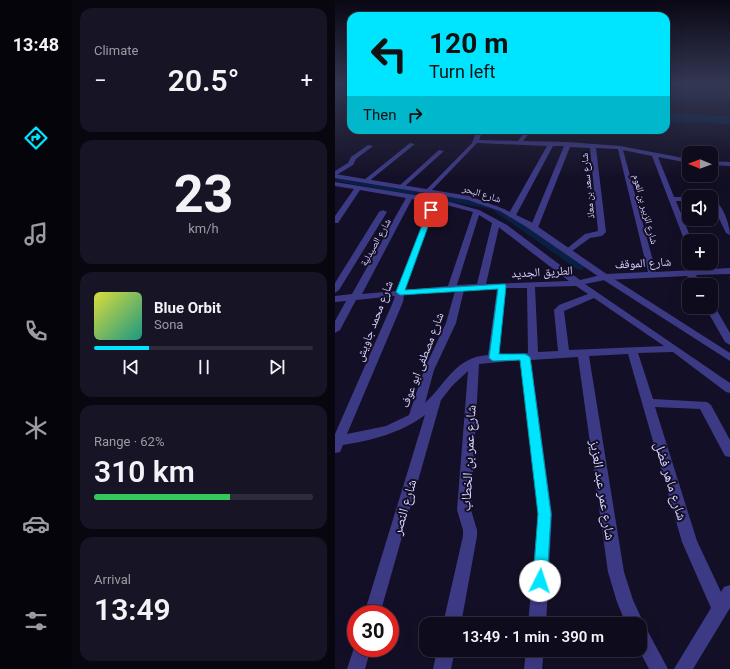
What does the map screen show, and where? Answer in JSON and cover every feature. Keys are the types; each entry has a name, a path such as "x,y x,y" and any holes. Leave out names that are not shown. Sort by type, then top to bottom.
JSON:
{"street":[{"path":"428,191 476,141 479,134"},
{"path":"519,143 526,134"},
{"path":"476,141 567,144 620,148 682,160"},
{"path":"366,181 412,144"},
{"path":"512,215 551,144"},
{"path":"535,228 567,144"},
{"path":"335,175 351,164 353,158 370,146"},
{"name":"شارع سعد بن معاذ","path":"569,252 588,236 602,232 593,146"},
{"name":"شارع الزبير بن العوم","path":"620,148 653,275"},
{"path":"401,187 441,151"},
{"path":"654,154 686,234"},
{"path":"718,164 729,166"},
{"name":"شارع البحر","path":"335,175 469,198 486,203 512,215 535,228 605,277 730,358"},
{"path":"335,184 439,201 477,211 496,222 577,283 675,349 730,389"},
{"path":"335,222 359,187"},
{"name":"شارع الصيدلية","path":"335,330 411,197"},
{"path":"672,199 682,199"},
{"name":"شارع محمد جاويش","path":"336,443 386,332 431,210"},
{"path":"718,210 730,233"},
{"name":"شارع مصطفى ابو عوف","path":"414,418 429,370 451,323 456,288 477,211"},
{"path":"335,290 383,212"},
{"path":"481,287 496,222"},
{"name":"شارع الموقف","path":"605,277 730,271"},
{"path":"690,273 693,278"},
{"name":"الطريق الجديد","path":"335,299 456,288 577,283 605,277"},
{"path":"531,285 529,357 545,514 538,617"},
{"path":"493,358 502,286"},
{"path":"564,354 559,310 562,307 595,294"},
{"path":"714,314 730,342"},
{"path":"336,443 394,429 414,418 436,399 454,377 474,361 493,358 675,349"},
{"name":"شارع ماهر فضل","path":"632,350 690,542 720,609"},
{"name":"شارع عمر عبد العزيز","path":"583,353 616,572 625,602 632,617"},
{"name":"شارع عمر بن الخطاب","path":"453,617 470,536 464,510 474,361"},
{"name":"شارع النصر","path":"375,605 436,399"},
{"path":"647,403 703,405 707,408 730,452"},
{"path":"683,669 730,593"},
{"path":"647,647 659,669"},
{"path":"356,669 359,657"},
{"path":"442,669 445,657"},
{"path":"533,669 534,657"}],"water":[{"path":"670,115 730,116 730,124 670,122"}],"waterway":[{"path":"335,179 494,207 581,267"}],"route":[{"path":"431,210 400,292 502,286 493,358 525,357 545,514 540,581"}]}
